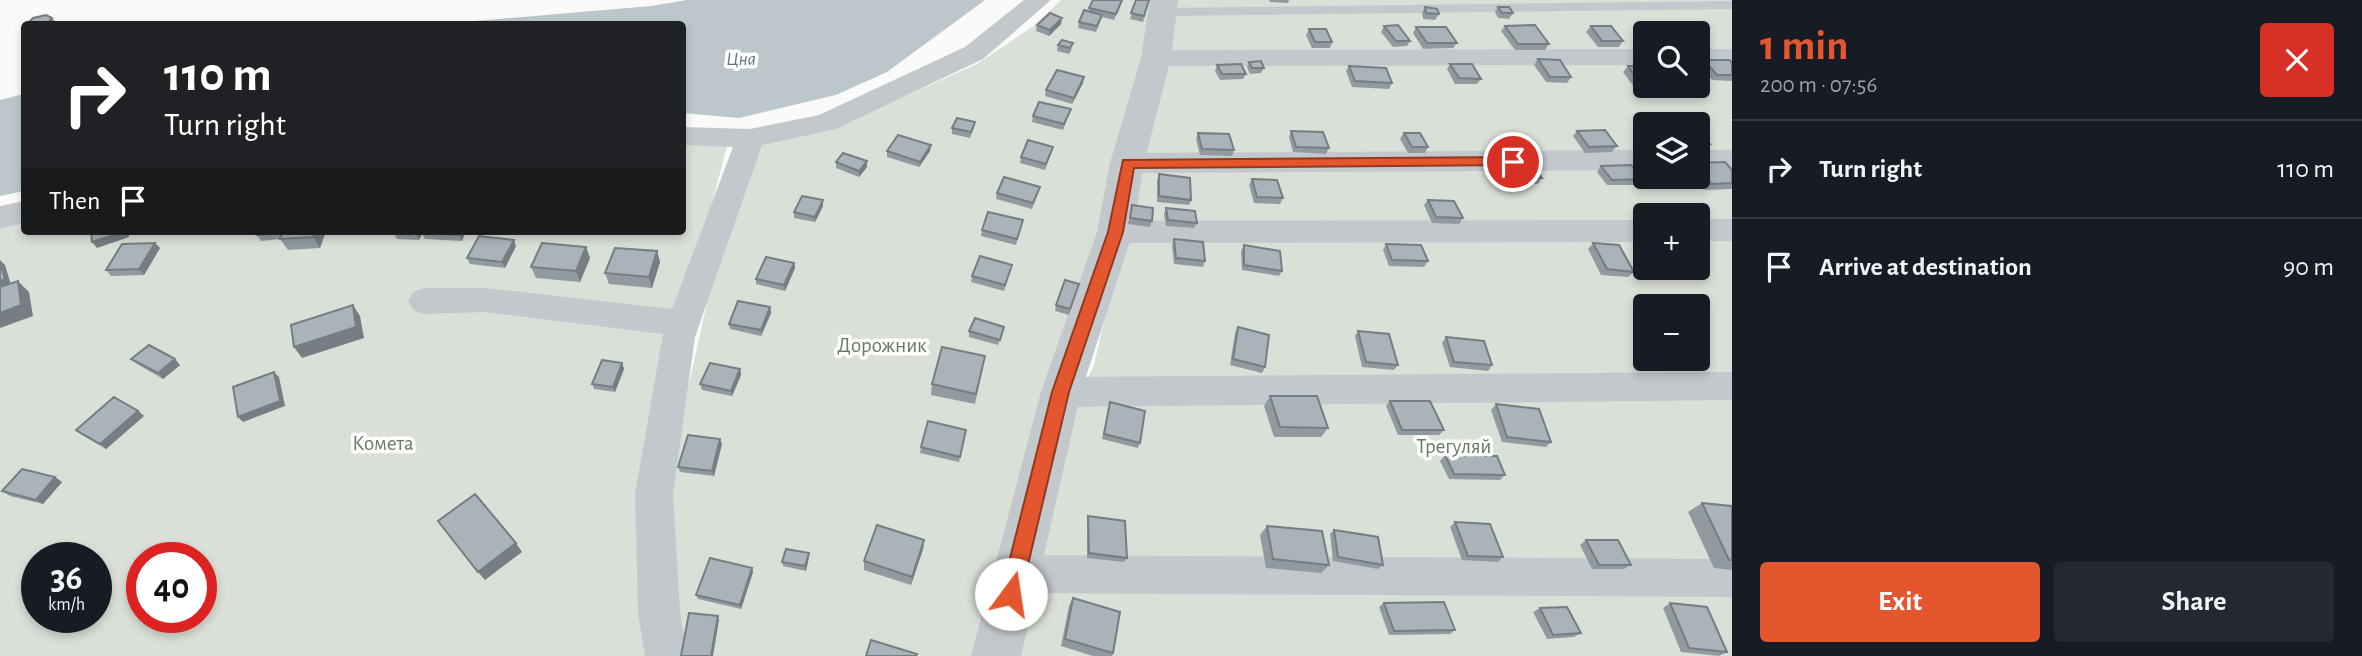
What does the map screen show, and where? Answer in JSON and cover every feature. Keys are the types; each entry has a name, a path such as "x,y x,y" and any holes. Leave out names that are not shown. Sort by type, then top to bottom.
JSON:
{"street":[{"path":"686,136 750,138 826,123 974,53 1039,0"},
{"path":"996,656 1061,392 1115,232 1128,163 1156,58 1163,6"},
{"path":"1156,58 1633,57"},
{"path":"1710,57 1732,57"},
{"path":"666,656 659,612 654,494 682,323 750,138"},
{"path":"1128,163 1633,160"},
{"path":"1710,160 1732,160"},
{"path":"0,217 21,213"},
{"path":"1710,230 1732,230"},
{"path":"1115,232 1633,231"},
{"path":"424,300 485,300 682,323"},
{"path":"1061,392 1732,386"},
{"path":"1016,574 1732,578"}],"lane":[{"path":"1163,6 1732,5"}],"green space":[{"name":"Дорожник","path":"1061,0 1152,0 1142,62 985,656 677,656 666,487 709,294 757,145 834,128 977,64 1035,25"},
{"path":"1171,0 1732,0 1732,2 1171,9"},
{"path":"1732,8 1732,228 1710,228 1710,203 1633,203 1633,228 1123,226 1171,14"},
{"name":"Комета","path":"686,145 727,146 635,498 652,656 0,656 0,221 21,217 21,235 686,235"},
{"name":"Трегуляй","path":"1633,236 1633,280 1710,280 1710,236 1732,236 1732,656 1018,656 1075,405 1094,365 1123,238"}],"water":[{"name":"Цна","path":"687,0 985,0 887,72 836,95 739,118 686,113 686,21 475,21 651,6"},
{"path":"21,95 21,192 0,196 0,100"}],"building":[{"path":"1093,0 1122,0 1116,14 1089,8"},
{"path":"1136,0 1149,0 1144,16 1131,13"},
{"path":"1425,7 1437,9 1439,14 1426,13"},
{"path":"1498,7 1509,7 1513,13 1502,13"},
{"path":"1084,10 1102,15 1097,26 1079,22"},
{"path":"1050,13 1062,18 1050,30 1037,25"},
{"path":"46,15 52,18 50,21 30,21"},
{"path":"1398,25 1410,41 1396,41 1384,26"},
{"path":"1535,25 1549,44 1518,44 1505,26"},
{"path":"1591,26 1611,26 1623,41 1602,41"},
{"path":"1416,27 1446,27 1457,43 1427,43"},
{"path":"1309,29 1326,29 1332,42 1315,42"},
{"path":"1062,40 1073,43 1070,48 1058,45"},
{"path":"1538,59 1560,60 1571,77 1550,77"},
{"path":"1710,60 1730,60 1732,75 1717,75 1710,67"},
{"path":"1261,61 1264,68 1252,68 1249,62"},
{"path":"1241,64 1246,74 1222,74 1217,65"},
{"path":"1450,64 1472,64 1481,79 1459,78"},
{"path":"1349,66 1386,68 1392,83 1355,81"},
{"path":"1057,70 1084,77 1074,98 1046,90"},
{"path":"1039,102 1071,109 1064,124 1033,116"},
{"path":"957,118 975,122 971,132 952,128"},
{"path":"1605,130 1617,146 1589,147 1577,131"},
{"path":"1291,131 1323,132 1329,148 1296,147"},
{"path":"1198,133 1229,134 1234,150 1202,149"},
{"path":"1404,133 1420,133 1428,147 1412,147"},
{"path":"898,135 931,145 920,162 887,151"},
{"path":"1028,140 1053,147 1046,164 1021,157"},
{"path":"843,153 867,161 859,171 836,162"},
{"path":"1725,162 1732,170 1732,183 1711,184 1710,163"},
{"path":"1631,165 1633,179 1612,180 1601,166"},
{"path":"1506,169 1536,169 1542,178 1511,178"},
{"path":"1159,174 1190,178 1191,200 1159,196"},
{"path":"1004,177 1040,187 1033,203 997,193"},
{"path":"1252,179 1277,180 1283,198 1257,197"},
{"path":"802,196 823,200 815,217 794,212"},
{"path":"1428,200 1454,201 1463,218 1436,217"},
{"path":"1132,205 1153,208 1152,221 1130,218"},
{"path":"1166,208 1195,211 1197,223 1168,220"},
{"path":"988,212 1023,220 1017,239 982,230"},
{"path":"91,235 114,235 92,242"},
{"path":"282,235 314,235 313,237 280,239"},
{"path":"479,236 514,240 502,262 467,258"},
{"path":"1174,239 1203,242 1205,261 1176,258"},
{"path":"155,243 139,269 106,270 122,244"},
{"path":"542,243 586,247 576,271 531,267"},
{"path":"1593,243 1619,245 1633,272 1607,269"},
{"path":"1386,244 1421,245 1428,261 1392,260"},
{"path":"1244,245 1280,251 1282,271 1244,265"},
{"path":"615,248 657,251 649,277 605,273"},
{"path":"980,256 1012,265 1005,285 972,276"},
{"path":"766,257 794,263 784,285 756,279"},
{"path":"0,262 5,279 0,281"},
{"path":"1065,280 1079,284 1070,309 1056,305"},
{"path":"18,281 21,305 0,313 0,287"},
{"path":"738,301 770,307 761,330 729,324"},
{"path":"353,305 356,327 294,347 291,325"},
{"path":"975,318 1004,327 1000,340 969,331"},
{"path":"1238,327 1269,335 1265,367 1233,359"},
{"path":"1358,331 1389,334 1398,365 1366,362"},
{"path":"1446,337 1484,341 1492,365 1454,362"},
{"path":"149,345 175,359 158,373 131,359"},
{"path":"942,347 985,356 976,394 932,384"},
{"path":"602,360 622,363 613,387 592,384"},
{"path":"710,363 740,369 731,391 700,384"},
{"path":"274,372 280,401 238,417 233,387"},
{"path":"1270,396 1317,396 1328,428 1280,427"},
{"path":"114,397 138,411 100,444 76,430"},
{"path":"1390,401 1430,401 1444,430 1402,430"},
{"path":"1110,402 1145,411 1140,443 1104,434"},
{"path":"1496,404 1539,409 1551,442 1507,437"},
{"path":"928,421 966,430 960,457 921,447"},
{"path":"688,435 720,439 712,471 678,467"},
{"path":"1445,455 1497,456 1505,475 1454,474"},
{"path":"22,469 55,477 36,500 2,491"},
{"path":"475,494 516,543 478,572 438,521"},
{"path":"1702,503 1732,506 1732,560 1729,560"},
{"path":"1088,516 1125,521 1127,558 1089,553"},
{"path":"1455,522 1490,524 1503,557 1468,556"},
{"path":"877,525 924,540 912,577 864,561"},
{"path":"1267,526 1322,531 1329,565 1273,559"},
{"path":"1334,530 1378,537 1383,565 1338,557"},
{"path":"1586,540 1618,540 1631,565 1599,565"},
{"path":"786,549 809,553 805,566 782,562"},
{"path":"710,558 752,568 740,605 696,595"},
{"path":"1073,598 1120,612 1113,653 1065,639"},
{"path":"1444,602 1455,630 1394,631 1384,603"},
{"path":"1670,603 1707,607 1727,652 1689,648"},
{"path":"1567,607 1581,633 1553,635 1540,608"},
{"path":"689,613 718,616 711,656 681,656"},
{"path":"871,640 917,654 866,656"}],"route":[{"path":"1011,594 1061,392 1115,232 1128,163 1513,162"}]}
